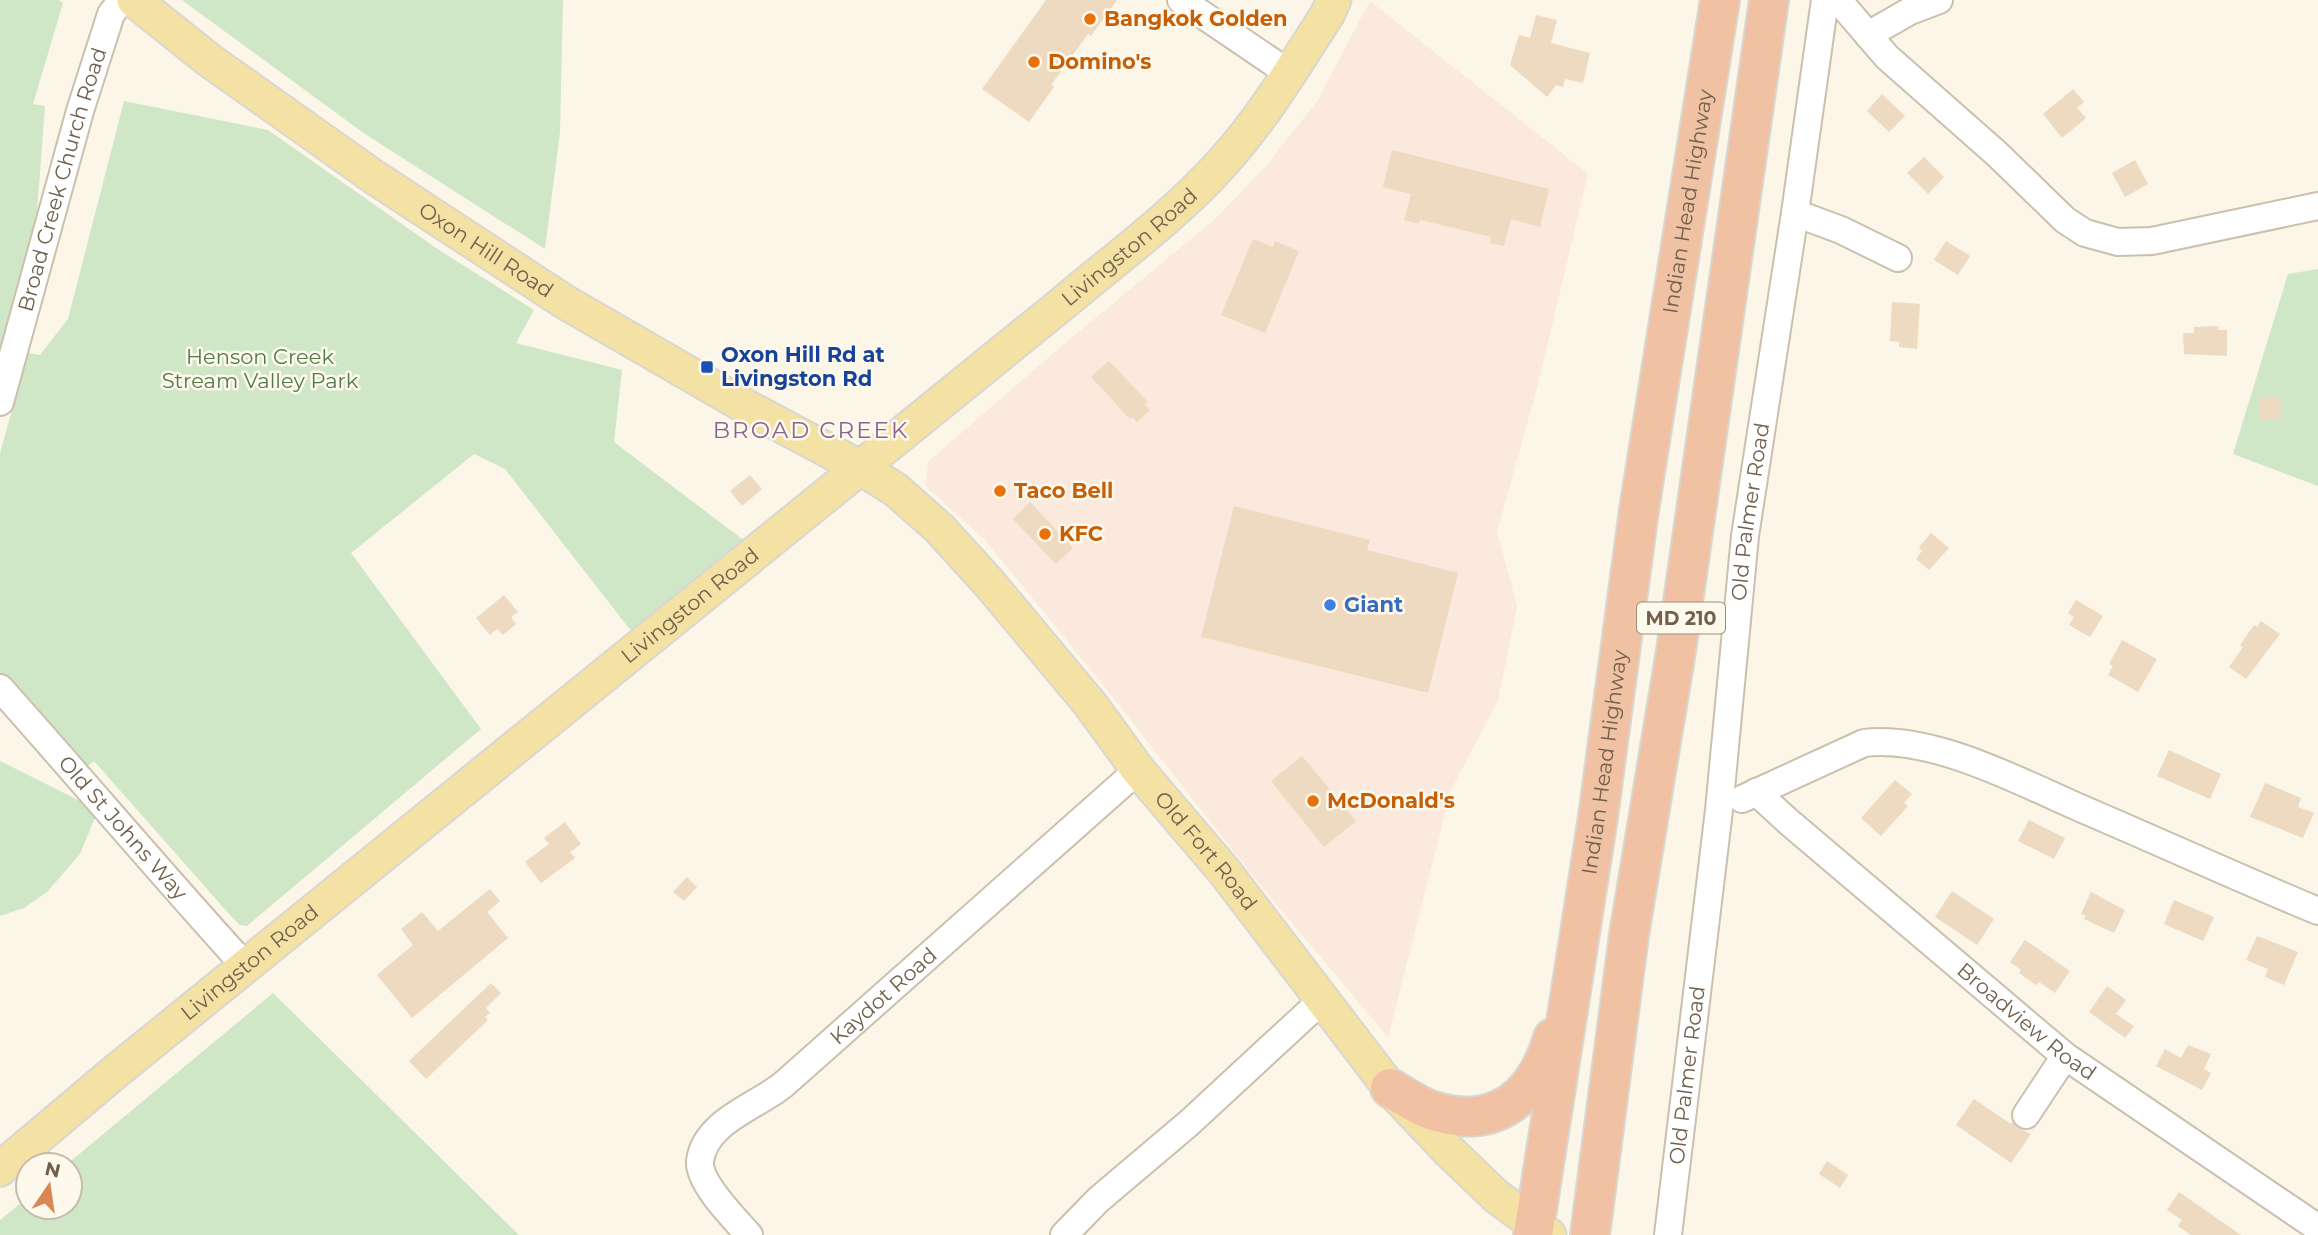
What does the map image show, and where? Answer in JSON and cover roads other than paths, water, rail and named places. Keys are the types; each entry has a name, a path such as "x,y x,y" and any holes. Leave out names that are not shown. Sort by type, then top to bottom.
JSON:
{"highway":[{"name":"Indian Head Highway","path":"1539,1232 1639,510 1720,0"},
{"name":"MD 210","path":"1590,1235 1629,935 1676,651 1769,0"},
{"path":"1390,1088 1432,1111 1475,1117 1499,1112 1521,1097 1537,1078 1550,1051 1576,958"}],"main road":[{"name":"Oxon Hill Road","path":"134,0 209,60 374,177 565,302 745,406 861,468"},
{"name":"Livingston Road","path":"0,1169 1062,304 1191,194 1220,166 1254,126 1290,74 1334,0"},
{"name":"Old Fort Road","path":"861,468 896,490 940,529 973,565 1090,704 1138,771 1224,871 1390,1088 1471,1173 1539,1232"}],"street":[{"name":"Broad Creek Church Road","path":"0,402 80,111 111,14 122,0"},
{"path":"1181,0 1290,74"},
{"name":"Old Palmer Road","path":"1668,1235 1719,810 1745,536 1825,0"},
{"path":"1838,0 1887,58 1997,154 2065,220 2085,233 2118,242 2152,240 2318,206"},
{"path":"1868,35 1910,11 1939,0"},
{"path":"1795,213 1841,230 1898,258"},
{"name":"Old St Johns Way","path":"0,688 246,967"},
{"path":"1719,810 1864,743 1886,740 1921,745 2003,775 2318,911"},
{"name":"Kaydot Road","path":"749,1235 721,1203 705,1179 700,1163 706,1143 716,1131 779,1088 1138,771"},
{"name":"Broadview Road","path":"1756,792 2066,1055 2318,1228"},
{"path":"1064,1235 1098,1200 1189,1123 1321,1001"},
{"path":"2026,1115 2066,1055"}],"place":[{"name":"Bangkok Golden","path":"1090,19"},
{"name":"Domino's","path":"1034,62"},
{"name":"Oxon Hill Rd at Livingston Rd","path":"707,367"},
{"name":"Taco Bell","path":"1000,491"},
{"name":"KFC","path":"1045,534"},
{"name":"Giant","path":"1330,605"},
{"name":"McDonald's","path":"1313,801"}],"district":[{"name":"BROAD CREEK","path":"811,430"}],"park label":[{"name":"Henson Creek Stream Valley Park","path":"260,369"}]}
